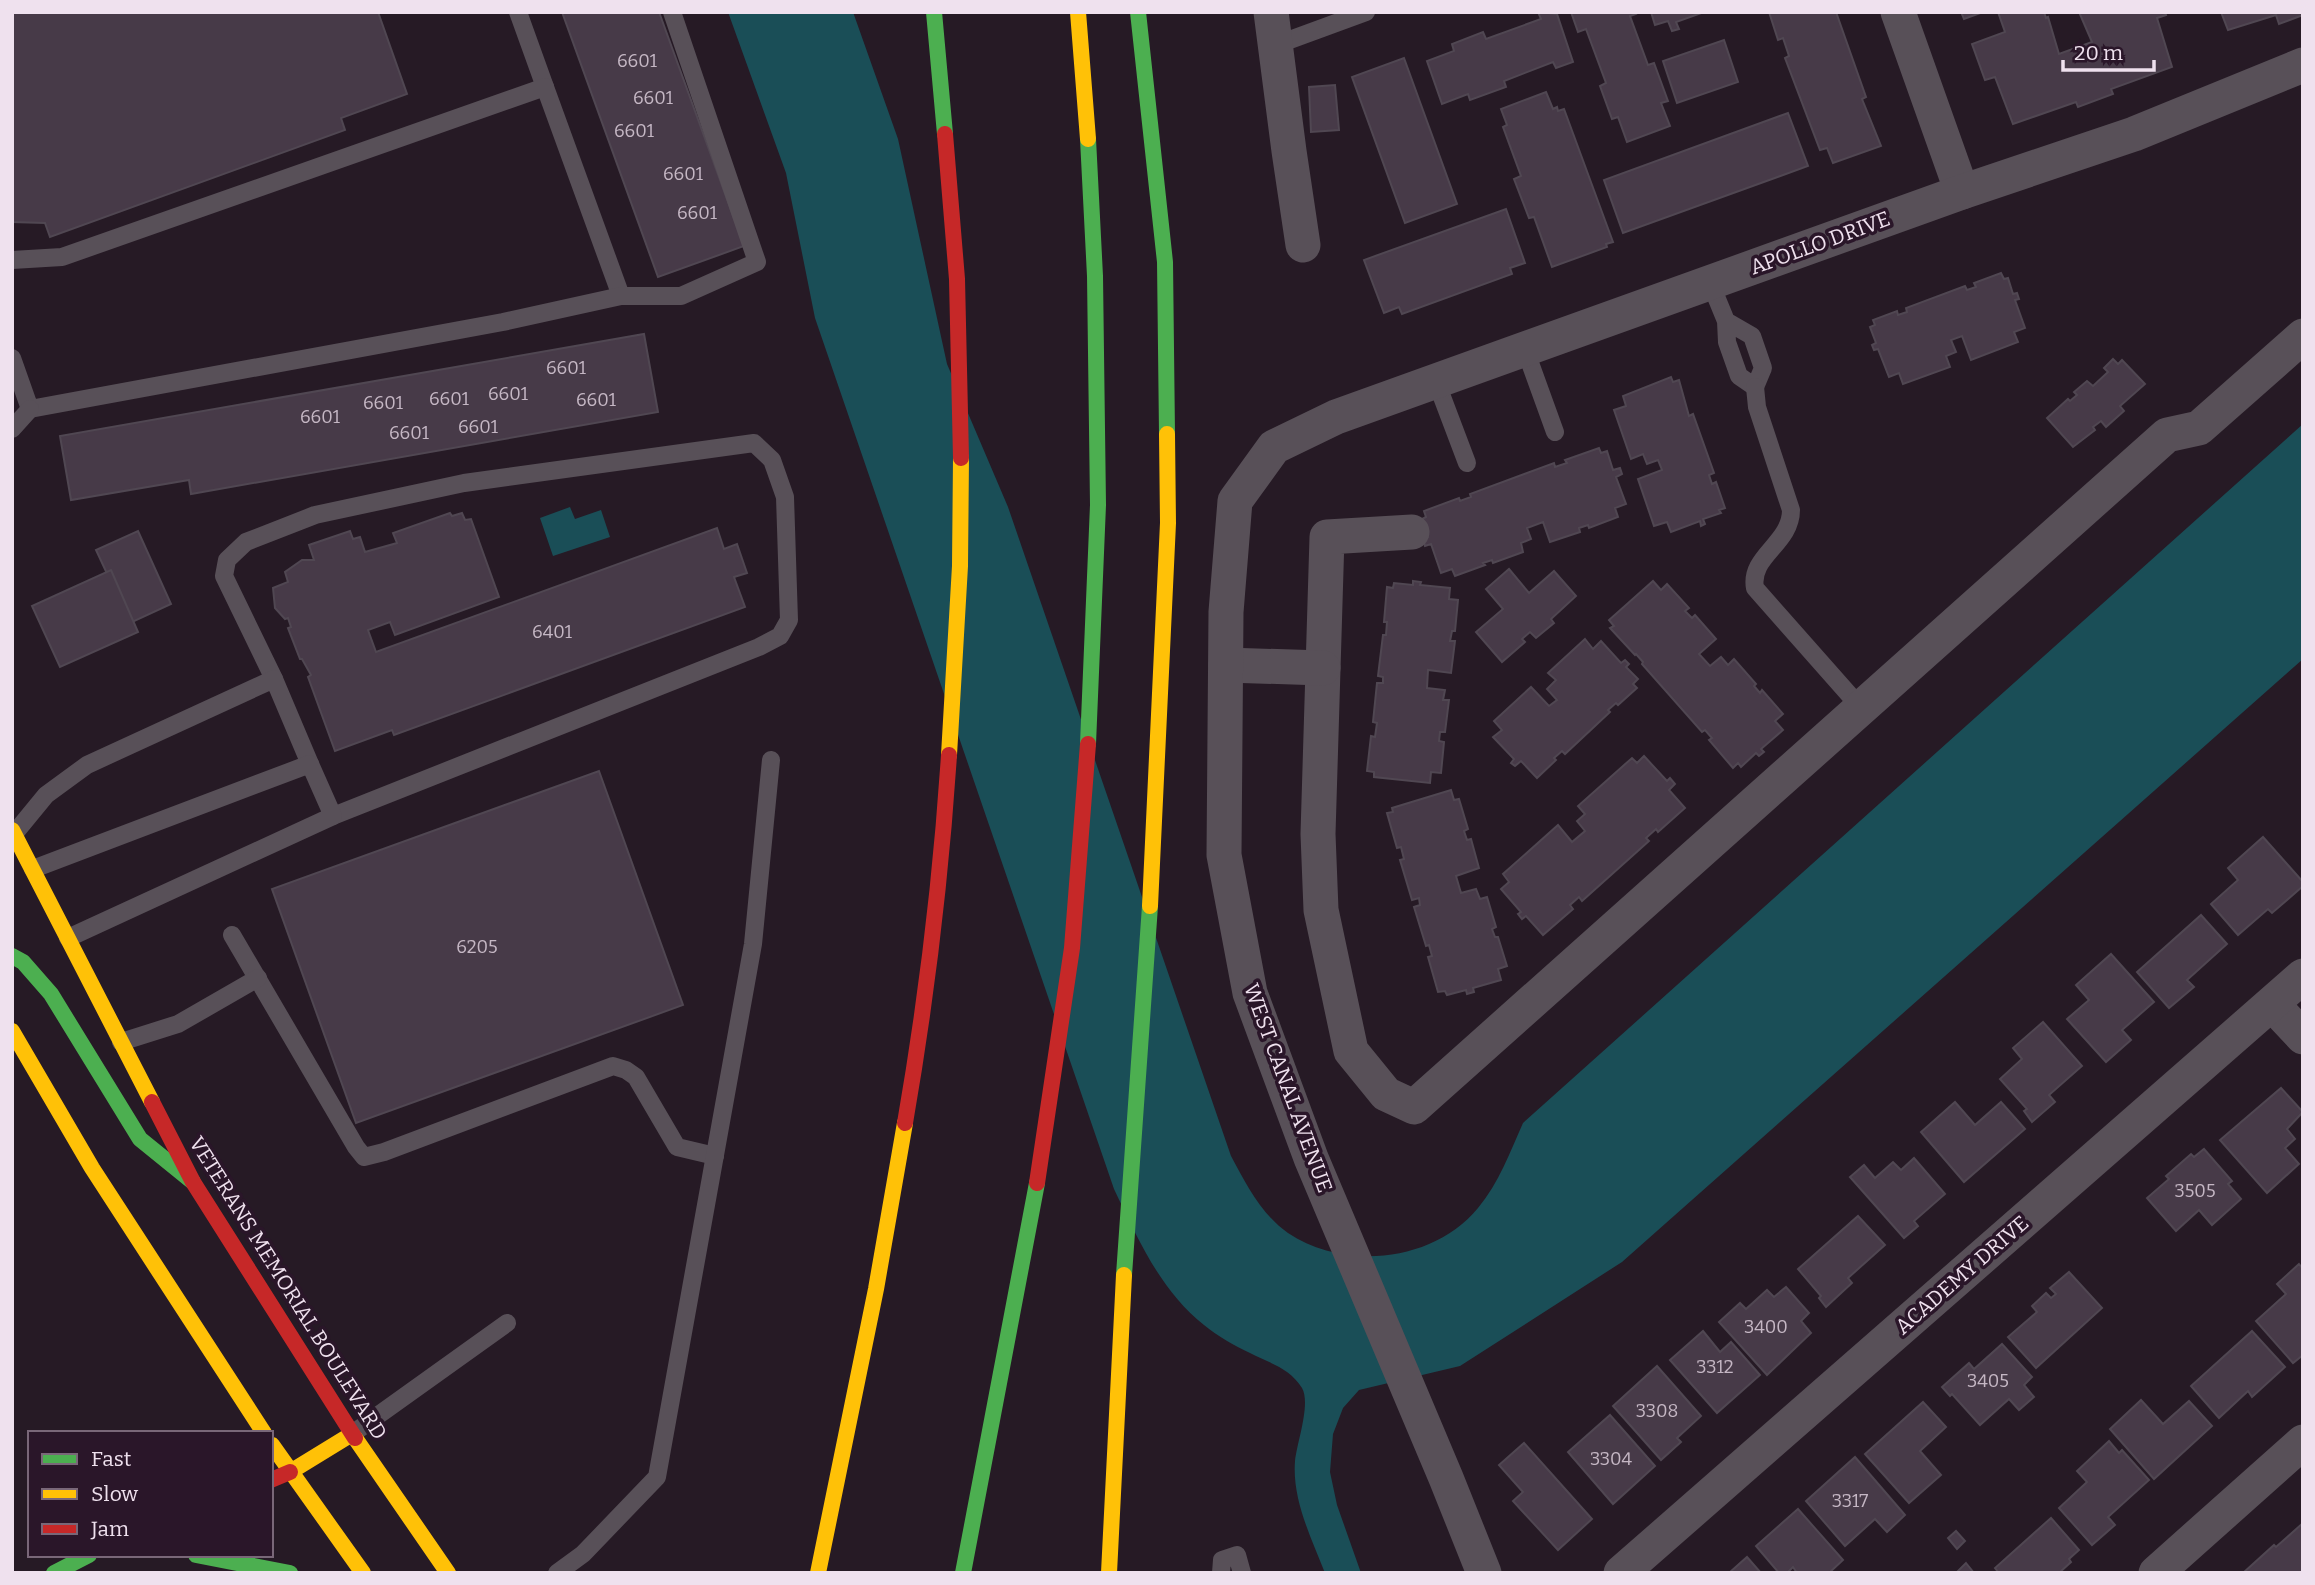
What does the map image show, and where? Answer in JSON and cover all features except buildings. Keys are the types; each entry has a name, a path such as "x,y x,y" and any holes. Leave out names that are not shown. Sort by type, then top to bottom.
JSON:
{"main road":[{"path":"818,1573 876,1289 920,1038 946,799 960,566 960,392 957,279 934,12"},
{"path":"963,1573 1039,1171 1072,948 1091,708 1098,505 1095,276 1090,159 1078,12"},
{"path":"1109,1573 1119,1336 1146,968 1168,523 1165,262 1138,12"},
{"name":"VETERANS MEMORIAL BOULEVARD","path":"13,832 26,873 68,938 193,1182 352,1434 448,1573"},
{"path":"12,956 23,962 51,995 141,1139 193,1182"},
{"path":"12,1031 92,1168 263,1431"},
{"path":"273,1479 290,1472 352,1434"},
{"path":"273,1446 363,1573"},
{"path":"54,1573 85,1557"},
{"path":"206,1557 290,1573"}],"street":[{"path":"1898,12 1962,192"},
{"path":"1273,29 1303,245"},
{"name":"APOLLO DRIVE","path":"1336,417 1962,192 2134,134 2300,71"},
{"path":"1412,532 1327,537 1318,834 1321,911 1351,1051 1386,1094 1414,1107 2167,435 2199,429 2303,336"},
{"name":"WEST CANAL AVENUE","path":"1336,417 1274,447 1235,501 1226,612 1224,855 1250,993 1311,1158 1484,1573"},
{"path":"1226,665 1323,667"},
{"name":"ACADEMY DRIVE","path":"1621,1573 2303,976"},
{"path":"2272,1004 2303,1037"},
{"path":"2156,1573 2303,1442"}],"lane":[{"path":"518,12 621,296"},
{"path":"12,429 30,409 503,322 621,296 681,296 757,262 672,12"},
{"path":"1273,29 1366,12"},
{"path":"12,260 62,257 545,87"},
{"path":"1710,282 1726,321 1727,342 1739,376 1755,387"},
{"path":"1726,321 1752,336 1763,368 1755,387 1757,407 1791,510 1791,521 1784,535 1757,566 1753,577 1755,588 1861,708"},
{"path":"1525,349 1555,432"},
{"path":"12,358 30,409"},
{"path":"1436,381 1467,463"},
{"path":"68,938 333,816 759,647 780,636 789,620 785,497 772,460 754,443 464,483 314,515 246,542 228,560 224,576 274,679 333,816"},
{"path":"13,832 46,795 87,765 274,679"},
{"path":"557,1573 583,1553 657,1477 753,944 771,760"},
{"path":"26,873 310,764"},
{"path":"232,934 364,1157 384,1152 613,1066 636,1077 677,1147 715,1156"},
{"path":"121,1042 178,1024 258,978"},
{"path":"352,1434 507,1322"},
{"path":"1221,1573 1222,1560 1237,1555 1242,1573"}],"water":[{"path":"728,12 853,12 898,139 947,364 1008,507 1231,1156 1255,1198 1270,1217 1288,1233 1311,1245 1336,1253 1388,1255 1414,1250 1438,1240 1460,1226 1478,1208 1492,1188 1523,1123 2303,424 2303,659 1622,1262 1460,1366 1359,1390 1343,1408 1333,1434 1330,1472 1337,1505 1361,1573 1325,1573 1296,1490 1295,1461 1305,1403 1302,1388 1285,1371 1220,1337 1188,1311 1152,1263 1114,1189 815,318 786,173"},
{"path":"570,507 575,519 601,510 610,537 553,556 540,518"}],"traffic: fast":[{"path":"934,12 945,134"},
{"path":"1138,12 1165,262 1167,434"},
{"path":"1088,139 1095,276 1098,505 1088,744"},
{"path":"1124,1275 1150,906"},
{"path":"12,956 23,962 51,994 140,1139 193,1182"},
{"path":"963,1573 1037,1183"},
{"path":"54,1573 85,1557"},
{"path":"206,1557 290,1573"}],"traffic: slow":[{"path":"1078,12 1088,139"},
{"path":"1150,906 1168,523 1167,434"},
{"path":"949,755 960,566 961,458"},
{"path":"12,830 152,1102"},
{"path":"12,1031 92,1168 263,1431"},
{"path":"818,1573 876,1289 905,1123"},
{"path":"1109,1573 1124,1275"},
{"path":"290,1472 352,1434"},
{"path":"355,1438 448,1573"},
{"path":"273,1446 363,1573"}],"traffic: jam":[{"path":"945,134 957,279 961,458"},
{"path":"1037,1183 1072,948 1088,744"},
{"path":"905,1123 932,940 949,755"},
{"path":"152,1102 193,1182 355,1438"},
{"path":"273,1479 290,1472"}]}
